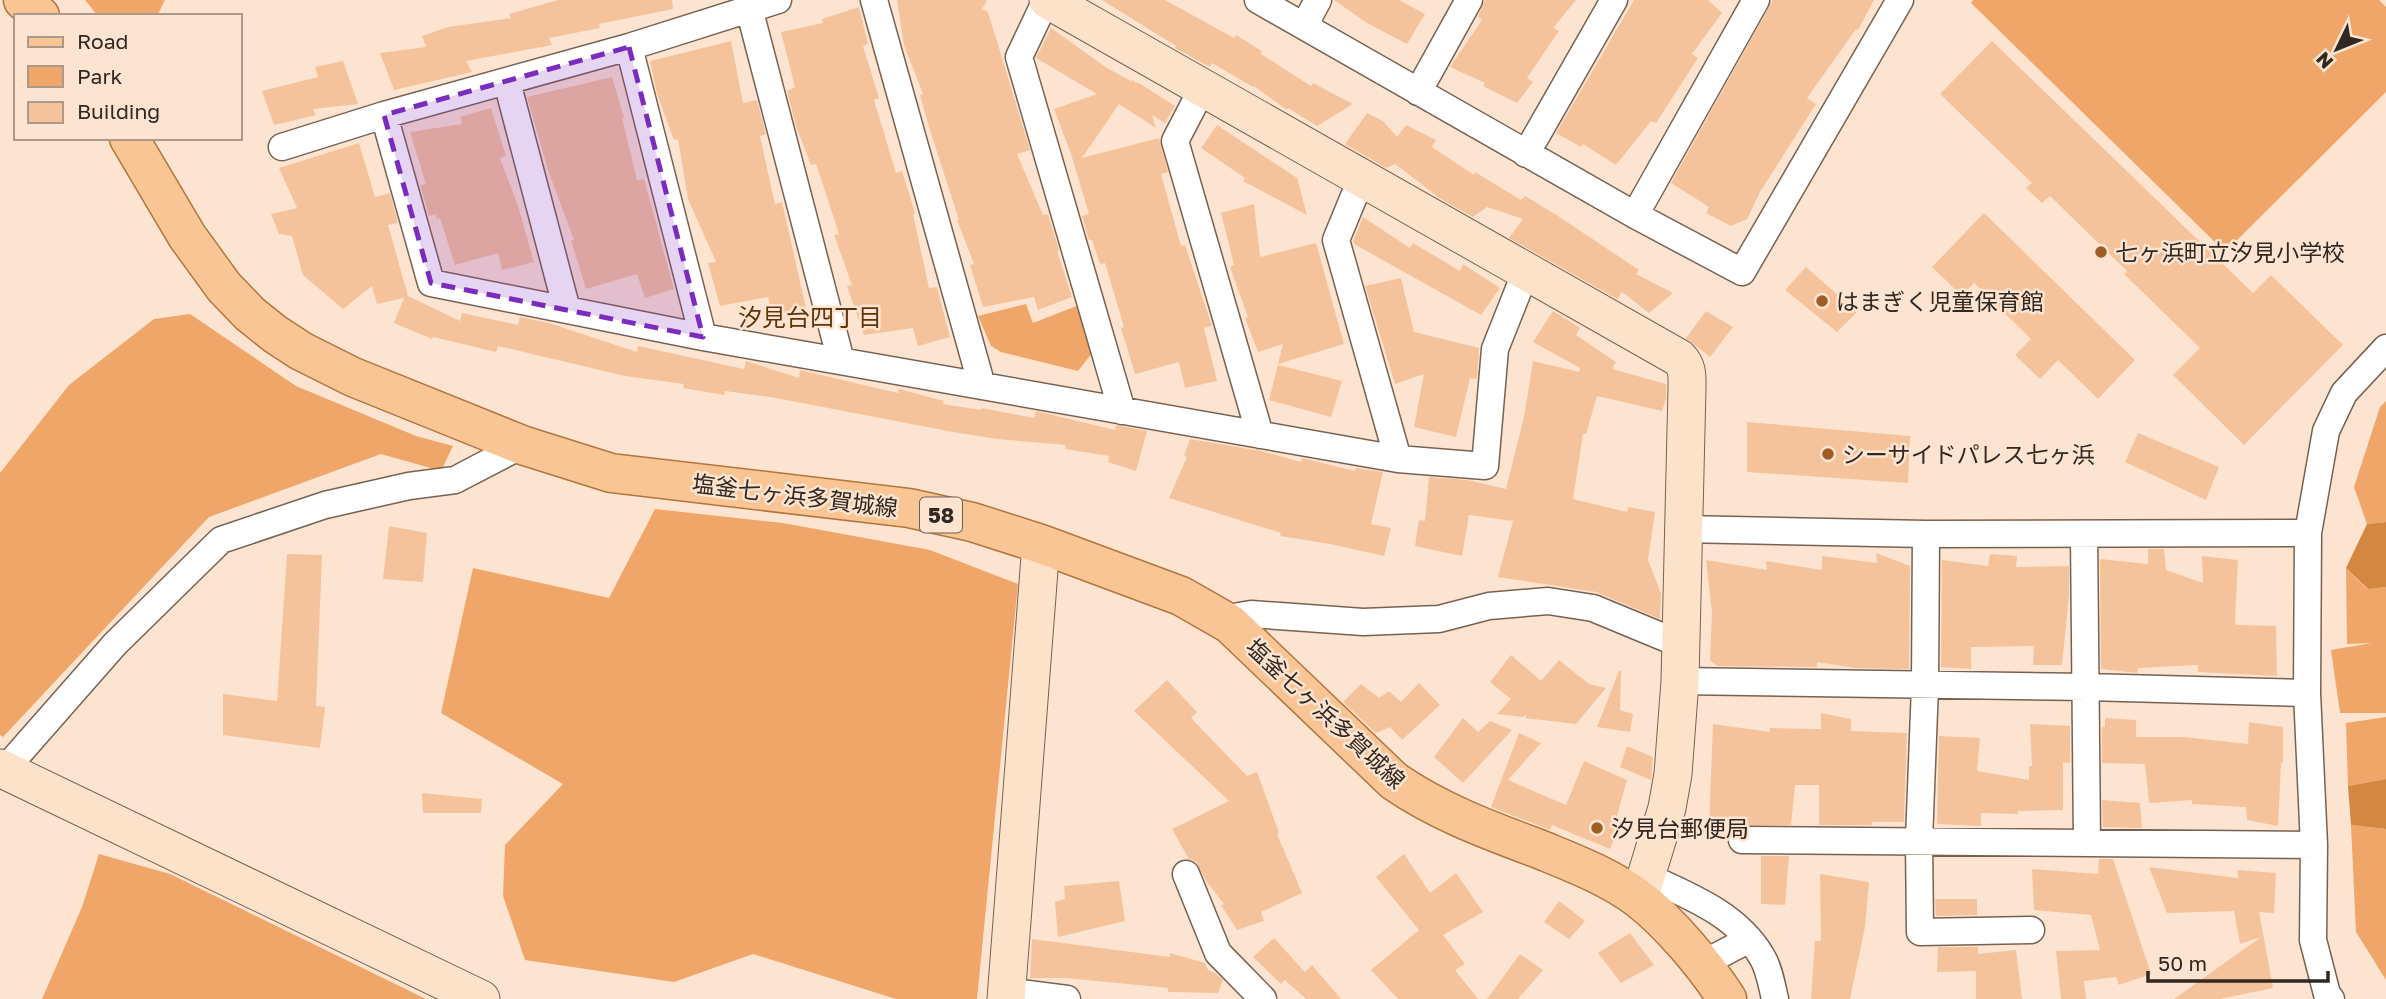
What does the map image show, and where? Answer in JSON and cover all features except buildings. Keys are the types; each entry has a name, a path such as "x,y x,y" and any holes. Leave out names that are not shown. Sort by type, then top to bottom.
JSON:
{"main road":[{"name":"塩釜七ヶ浜多賀城線","path":"130,140 207,266 250,314 301,351 353,377 522,445 611,473 909,508 972,522 1041,544 1181,596 1230,624 1394,781 1417,797 1473,824 1571,862 1608,880 1643,888 1727,999"}],"street":[{"path":"282,147 384,115 629,47 778,0"},
{"path":"874,0 982,386"},
{"path":"1122,411 1019,57 1047,0 1685,363 1687,388 1679,681 1673,774 1667,808 1643,888 1714,908 1763,958 1775,999"},
{"path":"1258,0 1634,215 1742,272 1900,0"},
{"path":"1304,26 1318,0"},
{"path":"1418,92 1469,0"},
{"path":"1526,154 1614,0"},
{"path":"1634,215 1756,0"},
{"path":"749,8 841,361"},
{"path":"629,47 703,337"},
{"path":"507,82 567,310"},
{"path":"1202,89 1175,141 1260,435"},
{"path":"384,115 431,283 703,337 1398,459 1485,466 1495,349 1526,271"},
{"path":"1362,177 1336,240 1398,459"},
{"path":"2331,999 2327,994 2313,940 2314,845 2306,693 2308,533 2326,431 2344,393 2386,348"},
{"path":"481,999 1,771 115,644 221,540 325,505 409,485 455,480 522,445"},
{"path":"1682,529 1926,534 2308,533"},
{"path":"1926,534 1925,686 1919,840 1920,932 2031,930"},
{"path":"2084,534 2087,843"},
{"path":"1041,544 1006,995 1066,999"},
{"path":"1230,624 1239,616 1251,614 1363,622 1439,619 1489,606 1548,601 1593,608 1680,644"},
{"path":"1679,681 2306,693"},
{"path":"1742,840 2314,845"},
{"path":"1186,874 1218,953 1263,999"},
{"path":"1702,964 1748,940"}],"highlighted area":[{"path":"629,47 703,337 431,283 384,115"}],"green space":[{"path":"85,0 165,0 158,14 96,14"},
{"path":"1973,0 2379,0 2386,7 2386,92 2225,252 1971,3"},
{"path":"1026,304 1033,323 1079,305 1093,352 1078,371 1001,352 991,346 978,316"},
{"path":"190,314 296,386 416,436 453,446 441,471 381,454 209,517 3,737 0,735 0,473 69,385 154,319"},
{"path":"2386,401 2386,522 2367,524 2354,487 2380,407"},
{"path":"655,509 783,523 930,550 1018,584 977,999 896,999 753,954 674,982 525,960 503,896 505,845 563,784 441,713 473,568 609,598"},
{"path":"2346,568 2367,589 2386,587 2386,713 2340,713 2331,650 2372,643 2347,644"},
{"path":"2386,717 2386,779 2348,786 2346,723"},
{"path":"2351,825 2386,829 2386,980 2356,932"},
{"path":"99,854 170,874 426,999 42,999 82,907"}],"shaded area":[{"path":"2386,522 2386,587 2368,589 2346,568 2367,524"},
{"path":"2386,779 2386,829 2351,825 2348,786"}],"place":[{"name":"七ヶ浜町立汐見小学校","path":"2101,252"},
{"name":"はまぎく児童保育館","path":"1822,301"},
{"name":"シーサイドパレス七ヶ浜","path":"1828,454"},
{"name":"汐見台郵便局","path":"1597,828"}],"district":[{"name":"汐見台四丁目","path":"810,316"}]}
